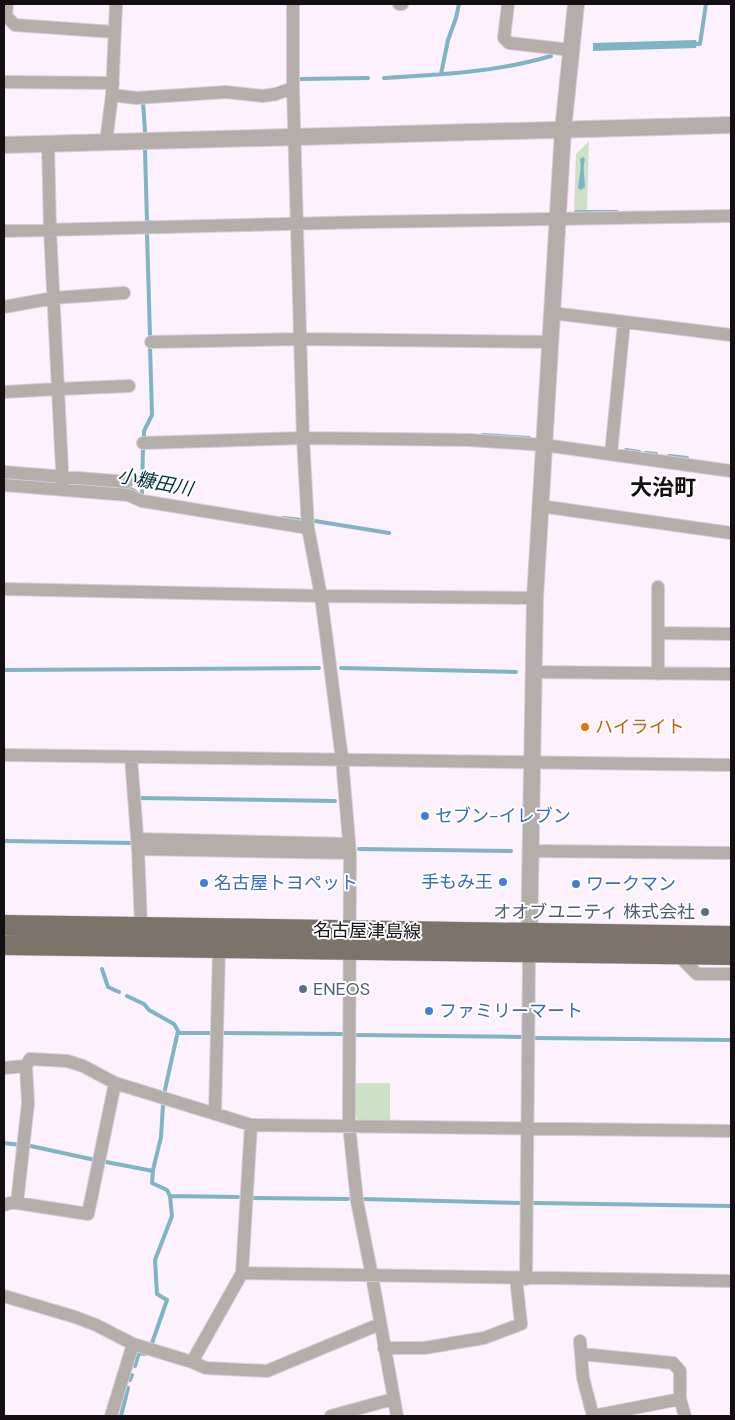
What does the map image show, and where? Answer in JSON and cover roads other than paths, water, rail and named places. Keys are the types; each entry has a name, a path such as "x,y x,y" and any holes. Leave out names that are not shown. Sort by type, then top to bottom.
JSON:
{"main road":[{"name":"名古屋津島線","path":"4,925 731,936"},
{"name":"名古屋津島線","path":"4,946 529,954 731,955"}],"street":[{"path":"7,4 6,16 16,25 114,32"},
{"path":"106,142 112,89 116,4"},
{"path":"293,4 293,88 300,339 308,528 321,596 342,759 350,849 349,1126 357,1201 397,1416"},
{"path":"508,4 504,38 509,43 571,50"},
{"path":"384,1348 424,1348 484,1338 521,1324 521,1279 528,1129 535,598 563,130 576,4"},
{"path":"4,82 112,89 136,98 226,92 263,96 293,88"},
{"path":"4,145 731,125"},
{"path":"48,144 53,298 63,483"},
{"path":"4,232 558,218 731,216"},
{"path":"4,307 53,298 124,293"},
{"path":"552,313 731,335"},
{"path":"611,454 624,322"},
{"path":"151,342 300,339 550,342"},
{"path":"4,392 129,386"},
{"path":"143,442 303,438 469,440 544,445 731,471"},
{"path":"4,472 128,495 142,501 308,528"},
{"path":"4,485 128,482"},
{"path":"540,506 731,532"},
{"path":"658,587 658,674"},
{"path":"4,589 321,596 535,598"},
{"path":"658,634 731,634"},
{"path":"534,672 731,674"},
{"path":"4,755 731,765"},
{"path":"131,757 138,844 141,927"},
{"path":"138,844 350,849"},
{"path":"531,851 731,853"},
{"path":"215,1113 219,949"},
{"path":"678,955 697,974 731,974"},
{"path":"115,1083 88,1214 10,1204 28,1103 26,1066 30,1059 67,1061 83,1066 115,1083 251,1125 731,1132"},
{"path":"4,1068 26,1066"},
{"path":"192,1362 242,1273 251,1125"},
{"path":"242,1273 731,1281"},
{"path":"4,1296 75,1317 96,1325 133,1344 206,1368 267,1371 380,1324"},
{"path":"580,1341 583,1378 593,1416 680,1399"},
{"path":"111,1416 133,1344"},
{"path":"581,1354 673,1364 680,1371 680,1399 685,1416"},
{"path":"331,1416 393,1399"}],"water":[{"path":"696,40 698,45 696,45 696,48 593,51 593,43"},
{"path":"583,157 585,159 585,187 581,190 578,188 581,169 580,159"}],"waterway":[{"path":"441,74 448,40 459,4"},
{"path":"693,44 700,44 706,4"},
{"path":"384,78 489,69 551,56"},
{"path":"300,79 368,78"},
{"path":"143,102 145,132"},
{"path":"145,150 147,222 150,222"},
{"path":"576,212 617,212"},
{"path":"147,233 150,336"},
{"path":"147,438 144,438 144,431 152,415 150,346"},
{"path":"483,435 529,438"},
{"path":"142,495 143,446"},
{"path":"626,450 639,452"},
{"path":"646,453 656,454"},
{"path":"669,456 687,458"},
{"name":"小糠田川","path":"112,487 129,488 136,492"},
{"name":"小糠田川","path":"283,518 301,520"},
{"path":"315,521 389,533"},
{"path":"4,670 319,668"},
{"path":"341,668 516,672"},
{"path":"140,798 335,801"},
{"path":"4,841 133,843"},
{"path":"359,849 511,851"},
{"path":"102,969 108,987 119,992"},
{"path":"127,996 144,1004 149,1010 174,1024 178,1031 164,1094"},
{"path":"178,1033 212,1033"},
{"path":"223,1033 343,1034"},
{"path":"355,1035 521,1037"},
{"path":"535,1038 731,1040"},
{"path":"151,1346 167,1300 157,1294 155,1260 172,1216 170,1196 167,1190 152,1183 153,1170 161,1137 163,1105"},
{"path":"4,1143 20,1145"},
{"path":"26,1145 95,1160"},
{"path":"101,1161 153,1171"},
{"path":"170,1196 238,1197"},
{"path":"253,1198 348,1199"},
{"path":"363,1199 520,1203"},
{"path":"534,1203 731,1206"},
{"path":"135,1366 139,1353 145,1354"},
{"path":"130,1380 132,1375"},
{"path":"121,1416 128,1388"}],"place":[{"name":"ハイライト","path":"585,727"},
{"name":"セブン-イレブン","path":"425,816"},
{"name":"手もみ王","path":"503,882"},
{"name":"名古屋トヨペット","path":"204,883"},
{"name":"ワークマン","path":"576,884"},
{"name":"オオブユニティ 株式会社","path":"705,912"},
{"name":"ENEOS","path":"303,989"},
{"name":"ファミリーマート","path":"429,1011"}],"district":[{"name":"大治町","path":"663,487"}]}
